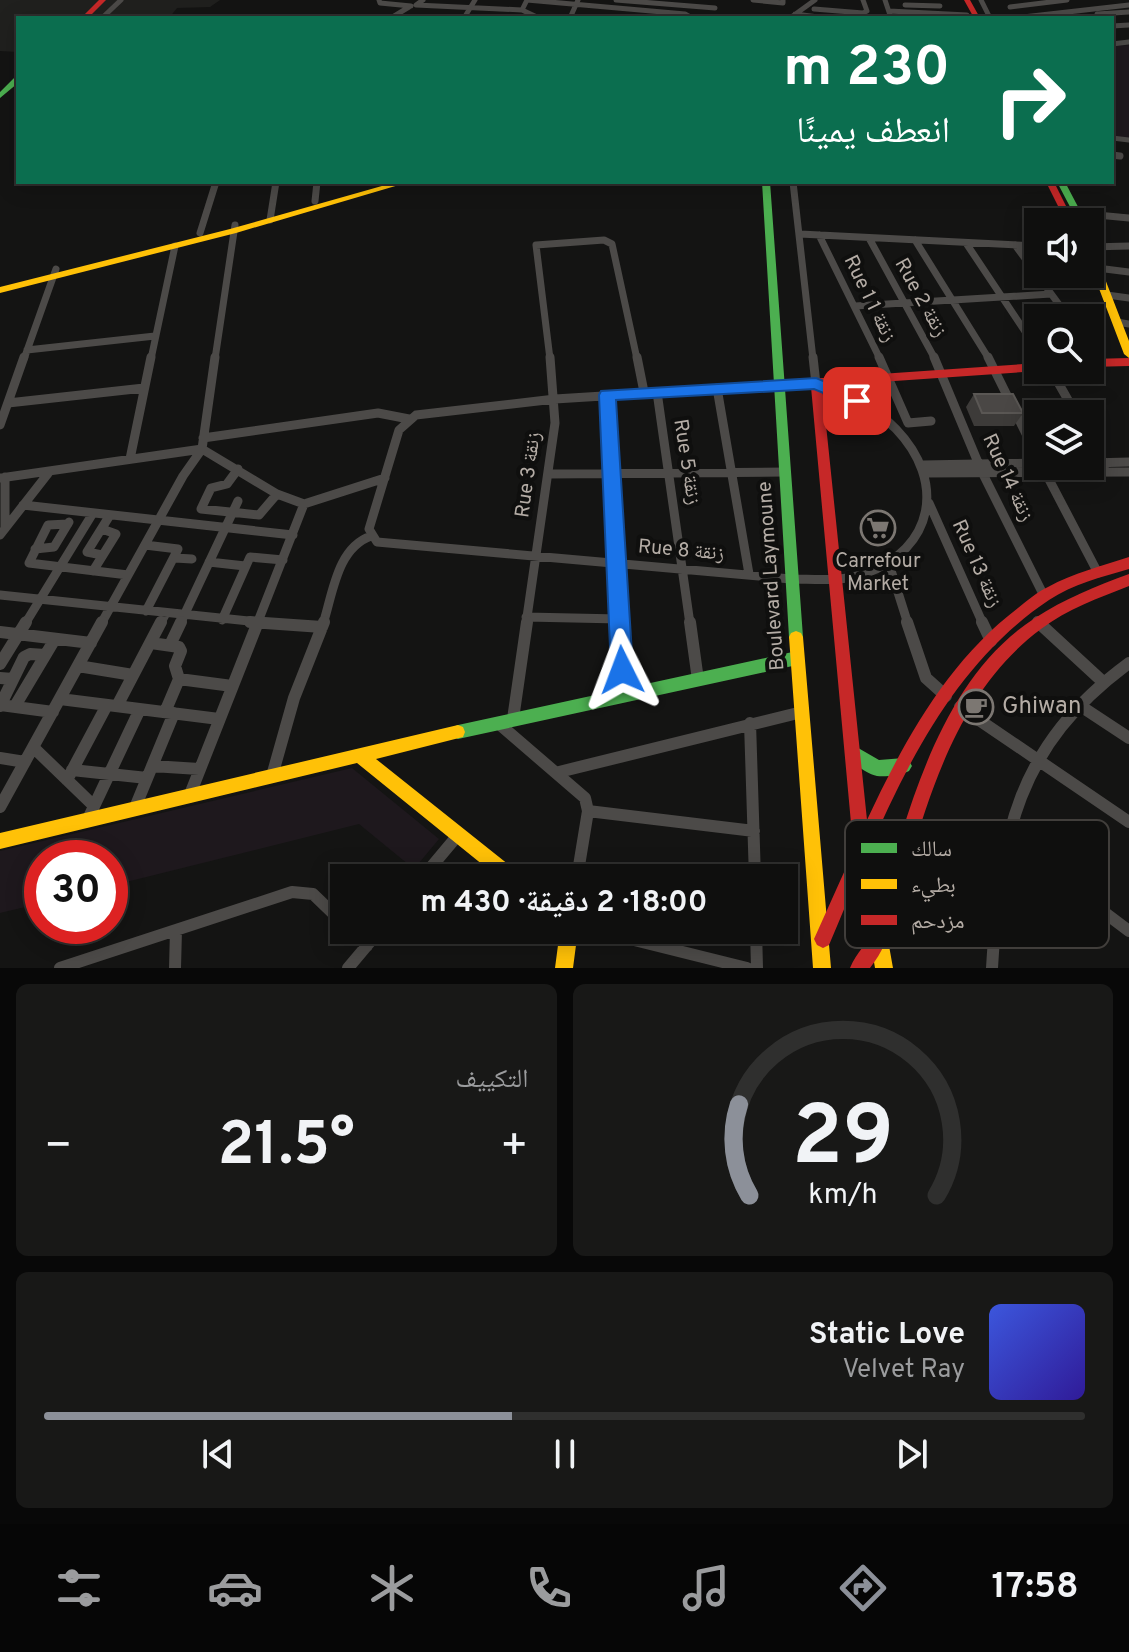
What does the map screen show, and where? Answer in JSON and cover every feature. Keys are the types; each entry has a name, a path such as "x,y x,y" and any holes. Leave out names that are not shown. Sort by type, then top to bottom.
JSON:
{"main road":[{"path":"96,16 103,0"},
{"path":"96,16 110,0"},
{"path":"958,0 970,16"},
{"path":"0,105 16,89"},
{"path":"270,218 374,184"},
{"path":"0,283 175,246 398,184"},
{"name":"Boulevard Laymoune","path":"766,184 791,579 822,968"},
{"path":"1051,184 1063,208"},
{"path":"1062,184 1075,208"},
{"path":"0,290 200,233 234,228"},
{"path":"1104,287 1123,323 1129,354"},
{"path":"1104,362 1129,362"},
{"path":"779,385 1024,368"},
{"path":"816,384 858,820"},
{"path":"878,820 904,766 946,696 967,666 991,641 1044,596 1129,563"},
{"path":"914,820 935,759 960,707 986,671 1016,638 1037,621 1087,593 1129,580"},
{"path":"0,841 513,719 797,658"},
{"path":"853,753 876,769 891,770 904,766"},
{"path":"359,755 494,864"},
{"path":"821,943 845,890"},
{"path":"564,968 567,944"},
{"path":"859,968 875,948"},
{"path":"882,948 884,968"}],"street":[{"path":"96,16 121,0"},
{"path":"379,0 380,3 414,6 522,10 535,16"},
{"path":"395,16 423,0"},
{"path":"465,16 475,0"},
{"path":"522,10 527,0 577,2 657,15 690,16"},
{"path":"616,0 715,8"},
{"path":"713,0 713,16"},
{"path":"755,0 805,7"},
{"path":"798,16 815,0"},
{"path":"814,9 863,13 867,11 863,0"},
{"path":"885,0 890,15 910,12 959,16"},
{"path":"1005,0 1015,16"},
{"path":"1010,7 1067,0"},
{"path":"904,2 910,12"},
{"path":"904,2 940,6"},
{"path":"798,16 822,3"},
{"path":"1054,16 1128,3"},
{"path":"1038,16 1129,12"},
{"path":"1125,139 1129,151"},
{"path":"200,233 215,184"},
{"path":"270,218 276,184"},
{"path":"315,201 317,184"},
{"path":"793,184 816,384 876,412 895,428 925,469 929,503 917,538 889,564 922,670 946,696"},
{"path":"1104,216 1128,220"},
{"path":"0,807 203,443 234,228"},
{"path":"800,234 1024,245"},
{"name":"Rue 1 زنقة 1","path":"819,235 889,377 908,423 931,421"},
{"name":"Rue 2 زنقة","path":"869,238 943,374"},
{"name":"Rue 3 زنقة","path":"513,719 549,474 555,399 534,248 545,242 604,240 612,244 644,392"},
{"path":"915,240 996,370 1024,430"},
{"path":"966,243 1024,329"},
{"path":"1015,245 1058,304"},
{"path":"130,459 175,246"},
{"path":"1104,249 1129,246"},
{"path":"1104,269 1129,272"},
{"path":"0,425 55,273"},
{"path":"855,306 1051,294"},
{"path":"1107,295 1129,298"},
{"path":"27,350 155,336"},
{"name":"Rue 14 زنقة","path":"943,374 980,468 1044,596"},
{"path":"272,776 294,698 322,627 344,557 357,541 374,539 369,529 399,430 409,419 416,415 555,399 779,385"},
{"path":"8,403 144,388"},
{"path":"717,388 749,574"},
{"name":"Rue 5 زنقة","path":"657,392 698,680"},
{"path":"607,395 623,696"},
{"path":"3,531 2,477 130,459 203,443 378,413 409,419"},
{"path":"203,443 277,494 304,504 385,478"},
{"path":"1106,467 1129,462"},
{"path":"1104,464 1106,467 1129,472"},
{"path":"925,469 1024,466"},
{"path":"238,469 227,484 211,488 201,508 262,514 277,494"},
{"path":"3,531 50,471"},
{"path":"549,474 785,472"},
{"path":"1048,480 1098,573"},
{"path":"170,645 238,501"},
{"name":"Rue 13 زنقة","path":"929,503 991,641"},
{"path":"189,797 304,504"},
{"path":"23,505 293,535"},
{"path":"35,549 52,549 76,511"},
{"path":"0,664 93,513"},
{"path":"93,571 116,531 102,529 110,515"},
{"path":"68,524 48,525 29,559 31,565 128,575"},
{"name":"Rue 8 زنقة","path":"374,539 791,579 837,580 865,574 889,564"},
{"path":"145,545 176,548 175,558 146,611"},
{"path":"222,620 252,555 283,560"},
{"path":"175,558 192,559"},
{"path":"209,562 245,566"},
{"path":"0,595 222,620 322,627"},
{"path":"70,775 133,675 166,613"},
{"path":"526,617 620,619"},
{"path":"1037,621 1102,681"},
{"path":"0,632 91,643"},
{"path":"15,706 55,639"},
{"path":"134,810 150,772 179,679 175,666 181,651 177,646 151,643"},
{"path":"45,655 26,656 0,705 53,712"},
{"path":"78,666 133,675"},
{"path":"1015,820 1038,761 1079,705 1102,681 1127,668"},
{"path":"0,678 13,679"},
{"path":"179,679 232,686"},
{"path":"60,699 219,719"},
{"path":"1079,705 1129,738"},
{"path":"960,707 1129,822"},
{"path":"88,819 140,709"},
{"path":"559,772 802,712"},
{"path":"498,723 559,772 585,798 588,811 580,864"},
{"path":"750,723 755,864"},
{"path":"33,747 70,775 94,806"},
{"path":"0,758 25,762"},
{"path":"70,775 199,769"},
{"path":"588,811 754,831"},
{"path":"434,864 458,835"},
{"path":"60,968 300,892 313,894 330,910"},
{"path":"1109,916 1129,931"},
{"path":"175,968 176,930"},
{"path":"650,944 747,968"},
{"path":"756,944 757,968"},
{"path":"348,968 367,946"},
{"path":"993,968 994,948"}],"shaded area":[{"path":"0,0 220,0 210,7 177,8 171,16 16,16 16,52 0,51"},
{"path":"1129,45 1129,139 1114,136 1114,46"},
{"path":"352,768 439,839 418,864 408,864 359,824 128,882 128,840 47,840"},
{"path":"24,845 24,907 0,913 0,851"}],"building":[{"path":"974,394 1013,394 1023,413 982,413"}],"traffic: fast":[{"path":"0,96 16,81"},
{"path":"766,184 796,637"},
{"path":"1062,184 1075,208"},
{"path":"458,732 797,658"},
{"path":"853,753 877,768 904,766"}],"traffic: slow":[{"path":"0,290 233,231 398,184"},
{"path":"1104,288 1129,354"},
{"path":"796,637 822,968"},
{"path":"0,841 458,732"},
{"path":"359,755 495,864"},
{"path":"564,968 567,944"},
{"path":"881,948 884,968"}],"traffic: jam":[{"path":"86,16 103,0"},
{"path":"967,0 976,16"},
{"path":"1051,184 1063,208"},
{"path":"1104,363 1129,362"},
{"path":"779,385 1024,368"},
{"path":"816,384 859,820"},
{"path":"875,820 910,750 937,706 968,664 1003,627 1054,590 1129,563"},
{"path":"914,820 952,725 975,686 1003,653 1037,624 1079,599 1129,580"},
{"path":"823,939 845,889"},
{"path":"859,968 873,948"}],"place":[{"name":"Carrefour Market","path":"878,528"},
{"name":"Ghiwan","path":"976,707"}],"route":[{"path":"622,670 607,395 816,384 857,401"}]}
